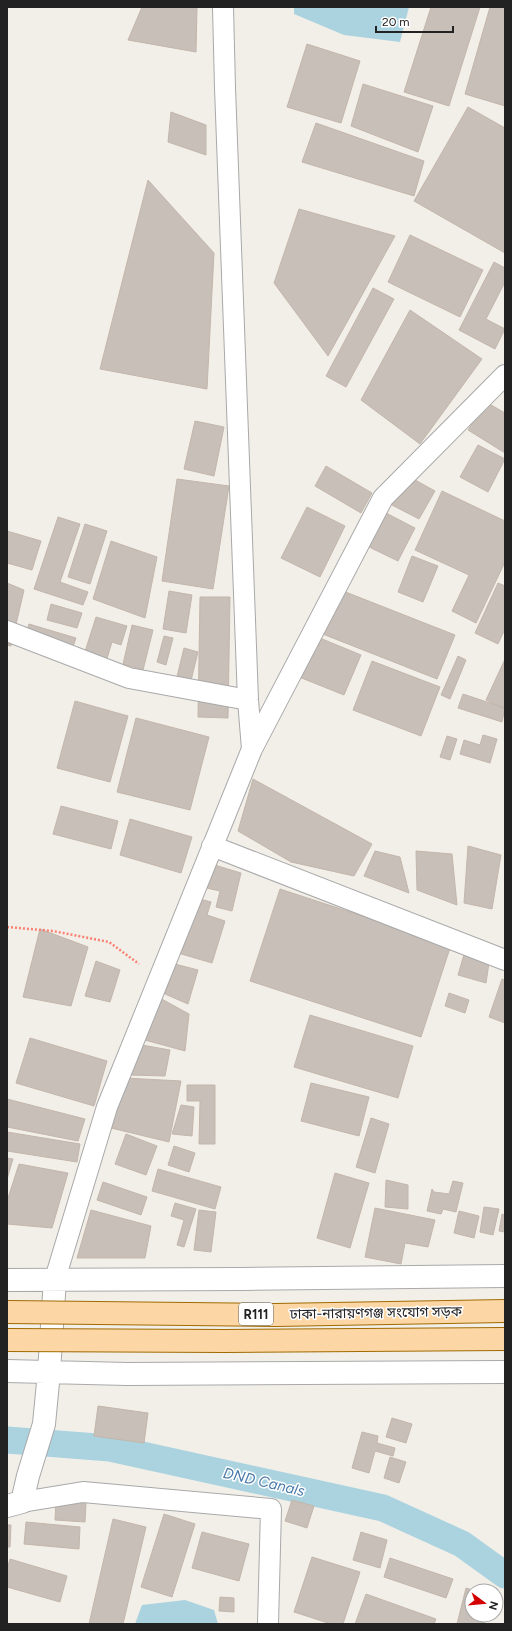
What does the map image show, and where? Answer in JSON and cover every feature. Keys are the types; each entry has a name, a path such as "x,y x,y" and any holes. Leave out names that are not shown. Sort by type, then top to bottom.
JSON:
{"main road":[{"name":"ঢাকা-নারায়ণগঞ্জ সংযোগ সড়ক","path":"7,1312 275,1314 505,1311"},
{"name":"ঢাকা-নারায়ণগঞ্জ সংযোগ সড়ক","path":"7,1340 225,1341 505,1339"}],"street":[{"path":"223,7 224,88 248,700 252,749"},
{"path":"14,1504 28,1476 44,1424 55,1280 107,1107 252,749 383,498 505,375"},
{"path":"7,632 129,678 248,700"},
{"path":"212,846 505,960"},
{"path":"7,1280 505,1276"},
{"path":"7,1371 127,1374 505,1372"},
{"path":"14,1504 83,1492 271,1509 268,1624"}],"path":[{"path":"7,927 53,931 109,942 159,978"}],"water":[{"path":"294,7 409,7 400,42 344,35 294,14"},
{"path":"185,1600 214,1610 218,1624 135,1624 142,1605"}],"building":[{"path":"142,7 197,7 196,52 128,40"},
{"path":"431,7 480,7 449,106 404,92"},
{"path":"490,7 505,7 505,106 465,94"},
{"path":"307,44 360,61 341,123 287,107"},
{"path":"363,84 433,106 418,152 351,126"},
{"path":"468,107 505,128 505,253 414,201"},
{"path":"171,112 206,125 206,155 168,142"},
{"path":"316,123 424,161 414,196 302,162"},
{"path":"148,180 214,253 207,389 100,369"},
{"path":"299,209 395,236 328,356 274,283"},
{"path":"410,235 483,270 460,317 388,282"},
{"path":"494,262 505,268 505,282 486,319 505,329 495,349 459,330"},
{"path":"373,288 394,299 346,387 326,376"},
{"path":"410,310 482,359 420,444 361,400"},
{"path":"486,402 505,413 505,453 468,430"},
{"path":"195,421 224,427 214,476 184,469"},
{"path":"478,445 505,459 488,492 460,477"},
{"path":"326,466 372,493 361,513 315,486"},
{"path":"406,475 435,491 419,519 390,504"},
{"path":"177,479 229,486 213,589 162,581"},
{"path":"442,491 505,521 505,562 476,623 452,611 469,575 415,550"},
{"path":"307,507 345,526 320,577 281,558"},
{"path":"386,513 415,528 398,561 369,547"},
{"path":"58,517 80,524 60,582 88,592 83,605 34,589"},
{"path":"85,524 107,531 90,584 68,577"},
{"path":"7,531 41,541 32,570 7,563"},
{"path":"111,541 157,557 145,618 93,599"},
{"path":"412,556 438,566 423,602 398,592"},
{"path":"7,583 24,590 11,646 7,645"},
{"path":"498,583 505,586 505,629 498,644 475,633"},
{"path":"338,589 455,635 437,679 320,633"},
{"path":"169,591 192,595 186,633 163,629"},
{"path":"200,597 230,597 228,718 198,717"},
{"path":"51,604 82,613 77,628 47,620"},
{"path":"96,617 127,626 121,645 112,642 105,665 83,658"},
{"path":"29,624 76,638 68,661 21,647"},
{"path":"132,625 153,630 143,670 123,664"},
{"path":"164,636 173,638 166,665 157,662"},
{"path":"315,636 361,655 344,695 299,677"},
{"path":"184,648 198,652 188,693 174,689"},
{"path":"458,656 466,660 450,699 441,695"},
{"path":"505,659 505,709 486,700"},
{"path":"372,661 440,687 421,736 353,710"},
{"path":"463,694 505,708 502,722 458,708"},
{"path":"75,701 128,716 110,782 57,768"},
{"path":"136,718 209,737 190,810 117,792"},
{"path":"483,735 497,739 490,763 460,754 464,740 480,745"},
{"path":"447,736 457,739 450,760 440,757"},
{"path":"253,779 372,844 354,876 291,862 238,831"},
{"path":"61,806 118,821 111,849 53,834"},
{"path":"130,819 192,837 181,873 120,855"},
{"path":"468,846 501,855 492,909 464,903"},
{"path":"375,851 400,857 409,893 364,876"},
{"path":"416,851 452,854 457,905 417,890"},
{"path":"208,863 241,873 232,911 216,907 220,891 202,887"},
{"path":"280,889 451,945 421,1037 250,981"},
{"path":"200,899 211,902 207,915 225,921 212,963 178,953"},
{"path":"40,929 88,947 71,1006 23,997"},
{"path":"465,951 489,963 486,983 458,975"},
{"path":"96,961 120,970 110,1002 85,996"},
{"path":"175,964 198,970 188,1004 165,994"},
{"path":"502,979 505,980 505,1023 489,1017"},
{"path":"449,993 469,1000 465,1013 445,1006"},
{"path":"158,997 189,1014 185,1051 141,1039"},
{"path":"310,1015 413,1046 398,1098 294,1067"},
{"path":"30,1038 107,1061 94,1106 16,1083"},
{"path":"142,1045 170,1050 165,1076 129,1075"},
{"path":"125,1078 181,1081 169,1142 111,1128"},
{"path":"311,1083 369,1097 359,1136 301,1121"},
{"path":"187,1085 215,1085 215,1144 199,1144 200,1101 187,1101"},
{"path":"7,1099 85,1119 78,1141 7,1127"},
{"path":"181,1105 194,1107 192,1136 172,1134"},
{"path":"371,1118 389,1124 375,1173 356,1167"},
{"path":"7,1132 80,1144 77,1162 7,1151"},
{"path":"126,1134 157,1146 146,1175 115,1164"},
{"path":"174,1146 195,1153 189,1172 168,1165"},
{"path":"7,1158 13,1159 7,1179"},
{"path":"19,1164 68,1173 52,1228 7,1224 7,1201"},
{"path":"158,1169 221,1187 215,1209 152,1191"},
{"path":"335,1173 369,1183 350,1248 317,1238"},
{"path":"386,1180 408,1185 408,1209 385,1207"},
{"path":"453,1181 463,1183 456,1212 443,1209 441,1214 427,1211 432,1189 434,1192 449,1194"},
{"path":"103,1182 147,1197 141,1215 97,1200"},
{"path":"175,1203 196,1209 184,1247 177,1245 184,1220 171,1216"},
{"path":"484,1207 499,1209 493,1235 480,1232"},
{"path":"375,1208 435,1220 428,1247 405,1243 401,1264 365,1257"},
{"path":"91,1210 151,1226 145,1258 77,1258"},
{"path":"199,1210 216,1212 211,1252 194,1250"},
{"path":"459,1211 479,1216 474,1238 454,1233"},
{"path":"502,1214 505,1215 505,1232 499,1231"},
{"path":"98,1406 148,1413 144,1443 94,1436"},
{"path":"392,1418 412,1424 406,1443 386,1437"},
{"path":"362,1432 378,1436 377,1443 395,1448 393,1456 375,1451 369,1473 352,1468"},
{"path":"390,1457 406,1462 399,1483 384,1478"},
{"path":"56,1500 86,1502 85,1522 55,1520"},
{"path":"292,1500 314,1506 307,1528 285,1521"},
{"path":"164,1514 195,1524 172,1597 141,1587"},
{"path":"113,1519 146,1527 123,1624 89,1624"},
{"path":"26,1522 80,1527 79,1549 24,1544"},
{"path":"7,1525 11,1525 10,1547 7,1547"},
{"path":"202,1532 249,1544 239,1581 192,1568"},
{"path":"361,1532 387,1540 380,1568 353,1560"},
{"path":"312,1557 360,1572 343,1624 331,1624 294,1612"},
{"path":"390,1558 453,1579 446,1598 384,1577"},
{"path":"10,1559 67,1576 60,1602 7,1587 7,1569"},
{"path":"366,1594 436,1619 434,1624 355,1624"},
{"path":"464,1596 464,1623 484,1623 457,1624"},
{"path":"220,1597 234,1598 234,1612 219,1611"}],"waterway":[{"name":"DND Canals","path":"7,1440 110,1448 383,1508 462,1544 505,1575"}]}
